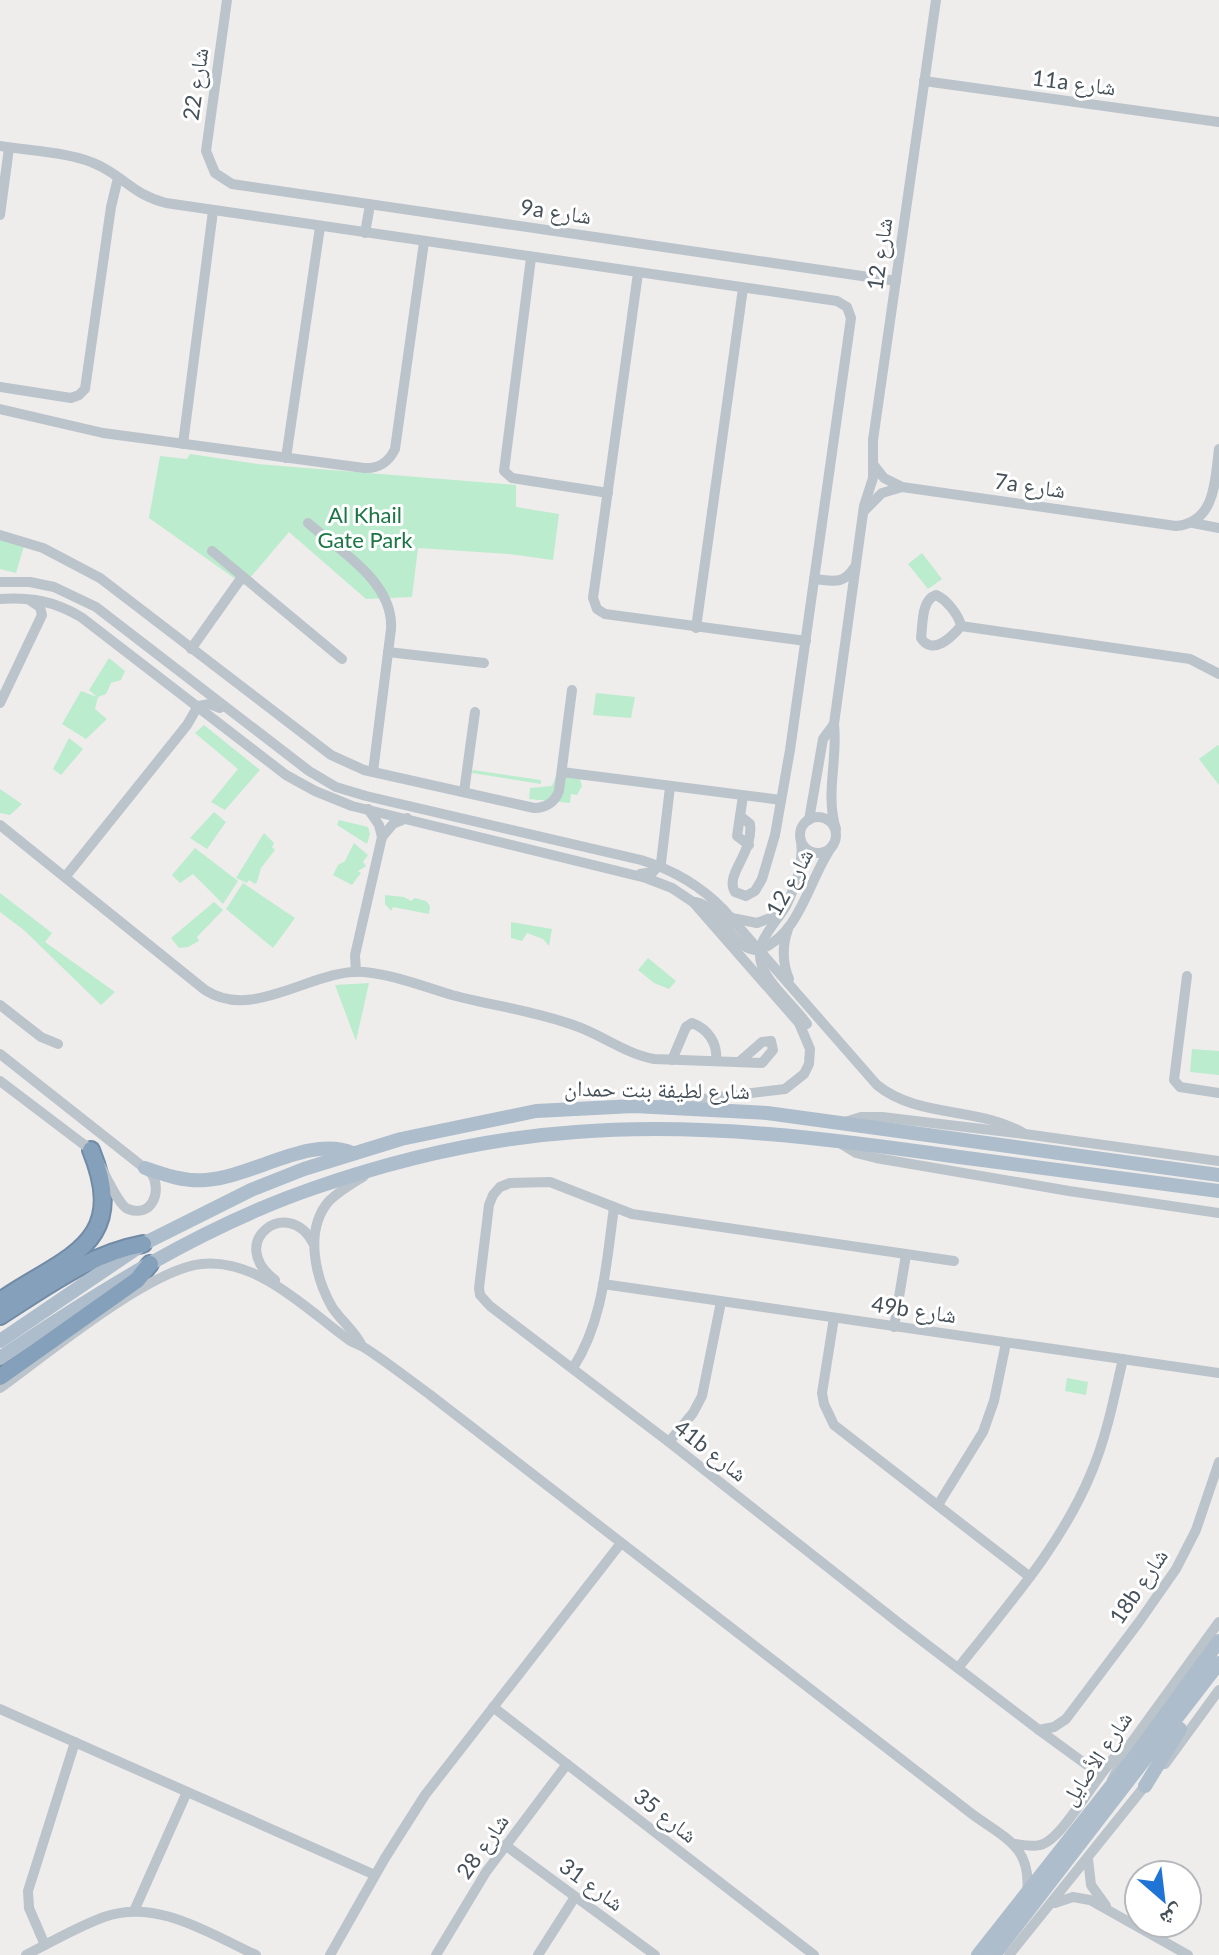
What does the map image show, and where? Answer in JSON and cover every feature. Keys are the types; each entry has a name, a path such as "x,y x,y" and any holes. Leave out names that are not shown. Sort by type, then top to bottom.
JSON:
{"highway":[{"path":"0,1301 77,1253 92,1238 104,1208 104,1194 91,1150"},
{"path":"0,1316 89,1261 119,1249 143,1244"},
{"path":"0,1377 137,1280 150,1264"}],"main road":[{"name":"شارع لطيفة بنت حمدان","path":"0,1341 143,1244 251,1190 353,1153 441,1129 536,1111 654,1106 743,1111 844,1122 1219,1175"},
{"name":"شارع لطيفة بنت حمدان","path":"0,1358 94,1295 150,1264 286,1199 376,1168 480,1145 575,1132 716,1130 839,1141 1219,1191"},
{"path":"145,1168 180,1179 206,1180 247,1172 321,1148 337,1148 353,1153"},
{"path":"1109,1785 1138,1752 1219,1641"},
{"path":"994,1955 1219,1663"},
{"path":"1145,1786 1190,1714 1201,1687"},
{"name":"شارع الأصايل","path":"978,1955 1109,1785"}],"street":[{"name":"شارع 22","path":"215,173 207,157 206,145 227,0"},
{"name":"شارع 12","path":"836,829 830,797 834,724 863,513 873,478 873,440 936,0"},
{"name":"11a شارع","path":"924,81 1219,122"},
{"path":"0,215 4,147 81,159 101,166 136,191 156,200 213,211 837,301 844,305 851,314 806,641 773,847 755,891 743,896 733,890 731,879 749,845 751,827 740,816 743,796"},
{"name":"9a شارع","path":"215,173 239,186 896,281"},
{"path":"0,387 71,398 85,389 111,207 118,178"},
{"path":"365,233 370,205"},
{"path":"183,444 213,211"},
{"path":"286,458 320,227"},
{"path":"0,409 81,430 369,468 385,462 393,454 424,242"},
{"path":"531,258 503,469 509,477 608,493"},
{"path":"638,273 593,598 595,605 605,614 806,641"},
{"path":"696,628 743,288"},
{"path":"1193,523 1204,513 1211,500 1219,449"},
{"path":"872,462 884,478 902,487"},
{"path":"863,513 876,497 902,487"},
{"name":"7a شارع","path":"902,487 1176,526 1193,523 1219,528"},
{"path":"308,523 374,580 383,592 392,621 373,772"},
{"path":"0,535 43,548 82,566 331,755 373,772 539,808 556,798 572,690"},
{"path":"212,551 342,659"},
{"path":"814,579 842,581 856,566"},
{"path":"191,649 242,577"},
{"path":"0,582 42,584 87,601 317,777 346,791 659,865 699,887 731,918 888,1094 913,1105 993,1120 1025,1134"},
{"path":"961,626 959,618 941,597 929,598 921,638 929,647 937,646 961,626 1190,659 1219,674"},
{"path":"0,599 26,598 48,601 66,608 303,785 339,802 622,871 663,884 693,902 799,1023 811,1053"},
{"path":"0,703 40,622 40,607 26,598"},
{"path":"40,622 53,610 66,608"},
{"path":"388,652 484,663"},
{"path":"198,706 213,704 243,720"},
{"path":"66,876 187,725 198,706"},
{"path":"464,792 475,712"},
{"path":"187,725 209,716"},
{"name":"شارع 12","path":"809,820 823,739 834,724"},
{"path":"562,772 781,800"},
{"path":"622,871 649,874 659,865 670,787"},
{"path":"368,809 376,819 382,837"},
{"path":"822,817 836,829 833,845 820,853 812,852 801,841 800,833 809,820 822,817"},
{"path":"356,972 355,955 382,837 393,824 408,818"},
{"path":"0,825 205,990 218,997 234,1001 251,999 356,972 408,979 450,994 559,1020 641,1056 739,1062"},
{"path":"641,860 655,853 663,840"},
{"name":"شارع 12","path":"759,950 783,911 799,874 801,841"},
{"name":"شارع 12","path":"759,950 773,943 793,920 833,845"},
{"path":"693,902 711,909 746,948 759,950"},
{"path":"731,918 757,923 783,911"},
{"path":"793,920 784,940 784,963 795,991"},
{"path":"654,1106 679,1100 785,1089 804,1074 814,1040 810,1027 765,972 759,950"},
{"path":"1187,976 1174,1080 1180,1087 1219,1093"},
{"path":"0,1005 41,1037 58,1044"},
{"path":"672,1060 686,1027 692,1023 714,1041 716,1061"},
{"path":"0,1054 145,1168 157,1182 155,1200 140,1211 130,1211 118,1200 108,1175 91,1150 0,1081"},
{"path":"844,1122 861,1117 882,1117 1219,1161"},
{"path":"839,1141 856,1153 876,1158 1219,1213"},
{"path":"362,1346 326,1295 317,1267 316,1225 327,1203 376,1168"},
{"name":"41b شارع","path":"614,1208 560,1185 540,1181 510,1183 500,1187 489,1205 480,1295 490,1306 1039,1730 1082,1762 1093,1767 1106,1766"},
{"path":"573,1368 595,1324 614,1208 632,1214 954,1261"},
{"path":"315,1248 307,1232 291,1223 275,1224 261,1233 255,1248 258,1263 290,1294 440,1403 1015,1844 1025,1862 1027,1892"},
{"path":"894,1327 906,1255"},
{"path":"0,1388 132,1295 186,1267 212,1264 237,1267 290,1294"},
{"name":"49b شارع","path":"603,1284 1219,1373"},
{"path":"669,1442 693,1413 702,1396 721,1302"},
{"path":"834,1318 822,1393 828,1415 842,1432 1030,1577"},
{"path":"938,1505 983,1432 994,1401 1006,1343"},
{"path":"958,1668 1058,1537 1091,1473 1108,1424 1123,1359"},
{"name":"18b شارع","path":"1066,1719 1176,1569 1196,1530 1219,1462"},
{"path":"330,1955 425,1795 621,1543"},
{"name":"شارع الأصايل","path":"1109,1785 1129,1746 1219,1622"},
{"path":"1009,1955 1182,1743 1219,1690"},
{"name":"شارع 35","path":"493,1707 814,1955"},
{"path":"0,1709 375,1875"},
{"path":"1039,1730 1054,1727 1066,1719"},
{"path":"1063,1746 1061,1736 1066,1719"},
{"path":"45,1945 29,1908 28,1891 75,1742"},
{"path":"1015,1844 1041,1845 1055,1837 1106,1766 1129,1746"},
{"name":"شارع 28","path":"436,1955 505,1845 567,1764"},
{"path":"134,1911 187,1792"},
{"name":"شارع 31","path":"505,1845 647,1953"},
{"path":"1088,1859 1091,1885 1107,1907"},
{"path":"538,1955 575,1897"},
{"path":"1052,1904 1079,1897 1107,1907 1188,1955"},
{"path":"26,1955 104,1917 134,1911 169,1916 256,1955"}],"green space":[{"name":"Al Khail Gate Park","path":"190,454 257,464 516,485 516,507 559,514 553,560 418,548 412,597 366,599 289,532 244,585 149,518 160,456 187,459"},
{"path":"0,539 24,546 16,573 0,569"},
{"path":"922,553 942,579 928,589 908,564"},
{"path":"109,658 125,671 121,680 111,683 106,694 98,697 95,709 107,719 86,739 62,724 81,691 97,697 89,690"},
{"path":"596,693 635,697 631,718 593,715"},
{"path":"204,725 260,770 225,810 211,802 238,769 195,733"},
{"path":"69,738 83,749 61,775 53,769"},
{"path":"1219,746 1219,785 1199,759"},
{"path":"473,770 541,780 541,784 472,773"},
{"path":"557,774 579,776 582,786 577,795 571,794 570,803 529,799 530,788 552,786"},
{"path":"0,789 22,804 10,815 0,813"},
{"path":"214,812 226,822 207,849 190,838"},
{"path":"339,820 368,827 370,834 367,844 337,825"},
{"path":"264,833 274,843 272,847 275,850 261,868 257,882 255,884 249,880 247,883 236,878"},
{"path":"354,843 368,855 363,862 366,866 358,871 361,873 352,885 333,875"},
{"path":"195,848 238,881 223,904 193,874 180,883 172,875"},
{"path":"243,883 295,918 273,948 226,909"},
{"path":"0,893 52,933 45,942 115,992 101,1005 25,931 0,912"},
{"path":"385,895 426,901 430,906 429,914 393,907 391,911 385,904"},
{"path":"214,902 223,910 197,937 199,941 179,948 171,938"},
{"path":"511,922 552,929 549,946 543,939 527,933 522,941 511,938"},
{"path":"648,958 676,981 669,989 654,983 638,970"},
{"path":"369,983 356,1041 335,985"},
{"path":"1192,1049 1219,1051 1219,1075 1190,1072"},
{"path":"1067,1378 1088,1382 1086,1395 1065,1391"}]}
